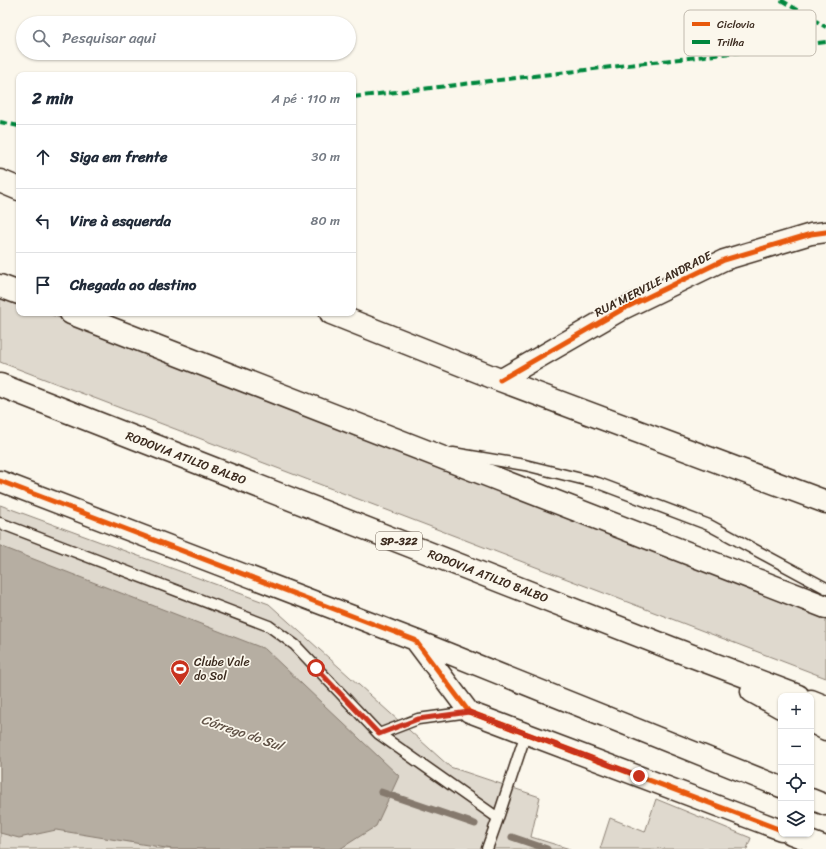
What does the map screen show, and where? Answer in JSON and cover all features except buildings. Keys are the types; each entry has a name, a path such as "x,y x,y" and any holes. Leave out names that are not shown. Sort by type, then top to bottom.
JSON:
{"main road":[{"path":"0,181 16,188"},
{"path":"0,286 16,292"},
{"path":"79,316 826,608"},
{"path":"339,316 500,380 826,502"},
{"name":"RODOVIA ATILIO BALBO","path":"0,385 671,648 790,693"},
{"path":"671,648 778,704"},
{"path":"814,702 826,706"},
{"path":"814,722 826,728"}],"street":[{"name":"RUA MERVILE ANDRADE","path":"500,380 621,310 724,260 811,234 826,232"},
{"path":"0,481 415,640 778,786"},
{"path":"415,640 469,712 526,732 778,829"},
{"path":"814,800 826,805"},
{"path":"799,837 826,847"}],"lane":[{"path":"411,445 525,465 598,483 709,526 826,588"},
{"path":"0,523 269,626 295,645 379,734 498,818"},
{"path":"379,734 418,719 469,712"},
{"path":"486,849 498,818 526,732"}],"shaded area":[{"path":"0,295 16,301 16,316 55,316 826,614 826,678 0,362"},
{"name":"Clube Vale do Sol","path":"0,505 269,604 450,767 540,797 531,837 570,849 0,849"},
{"path":"656,799 751,838 747,849 600,849 610,818 645,832"}],"water":[{"name":"Clube Vale do Sol","path":"0,546 265,649 399,776 376,826 340,849 172,849 56,830 19,838 0,833"}],"waterway":[{"name":"Córrego do Sul","path":"381,792 475,824"},
{"name":"Córrego do Sul","path":"512,837 547,849"}],"marked path":[{"path":"781,0 798,10"},
{"path":"816,21 826,27"},
{"path":"816,43 826,42"},
{"path":"356,97 706,56"},
{"path":"0,122 16,125"}],"cycle path":[{"path":"500,380 621,310 724,260 811,234 826,232"},
{"path":"0,481 415,640 469,712 778,829"}],"place":[{"name":"Clube Vale do Sol","path":"180,686"}],"route":[{"path":"316,668 379,734 418,719 469,712 526,732 639,776"}]}
